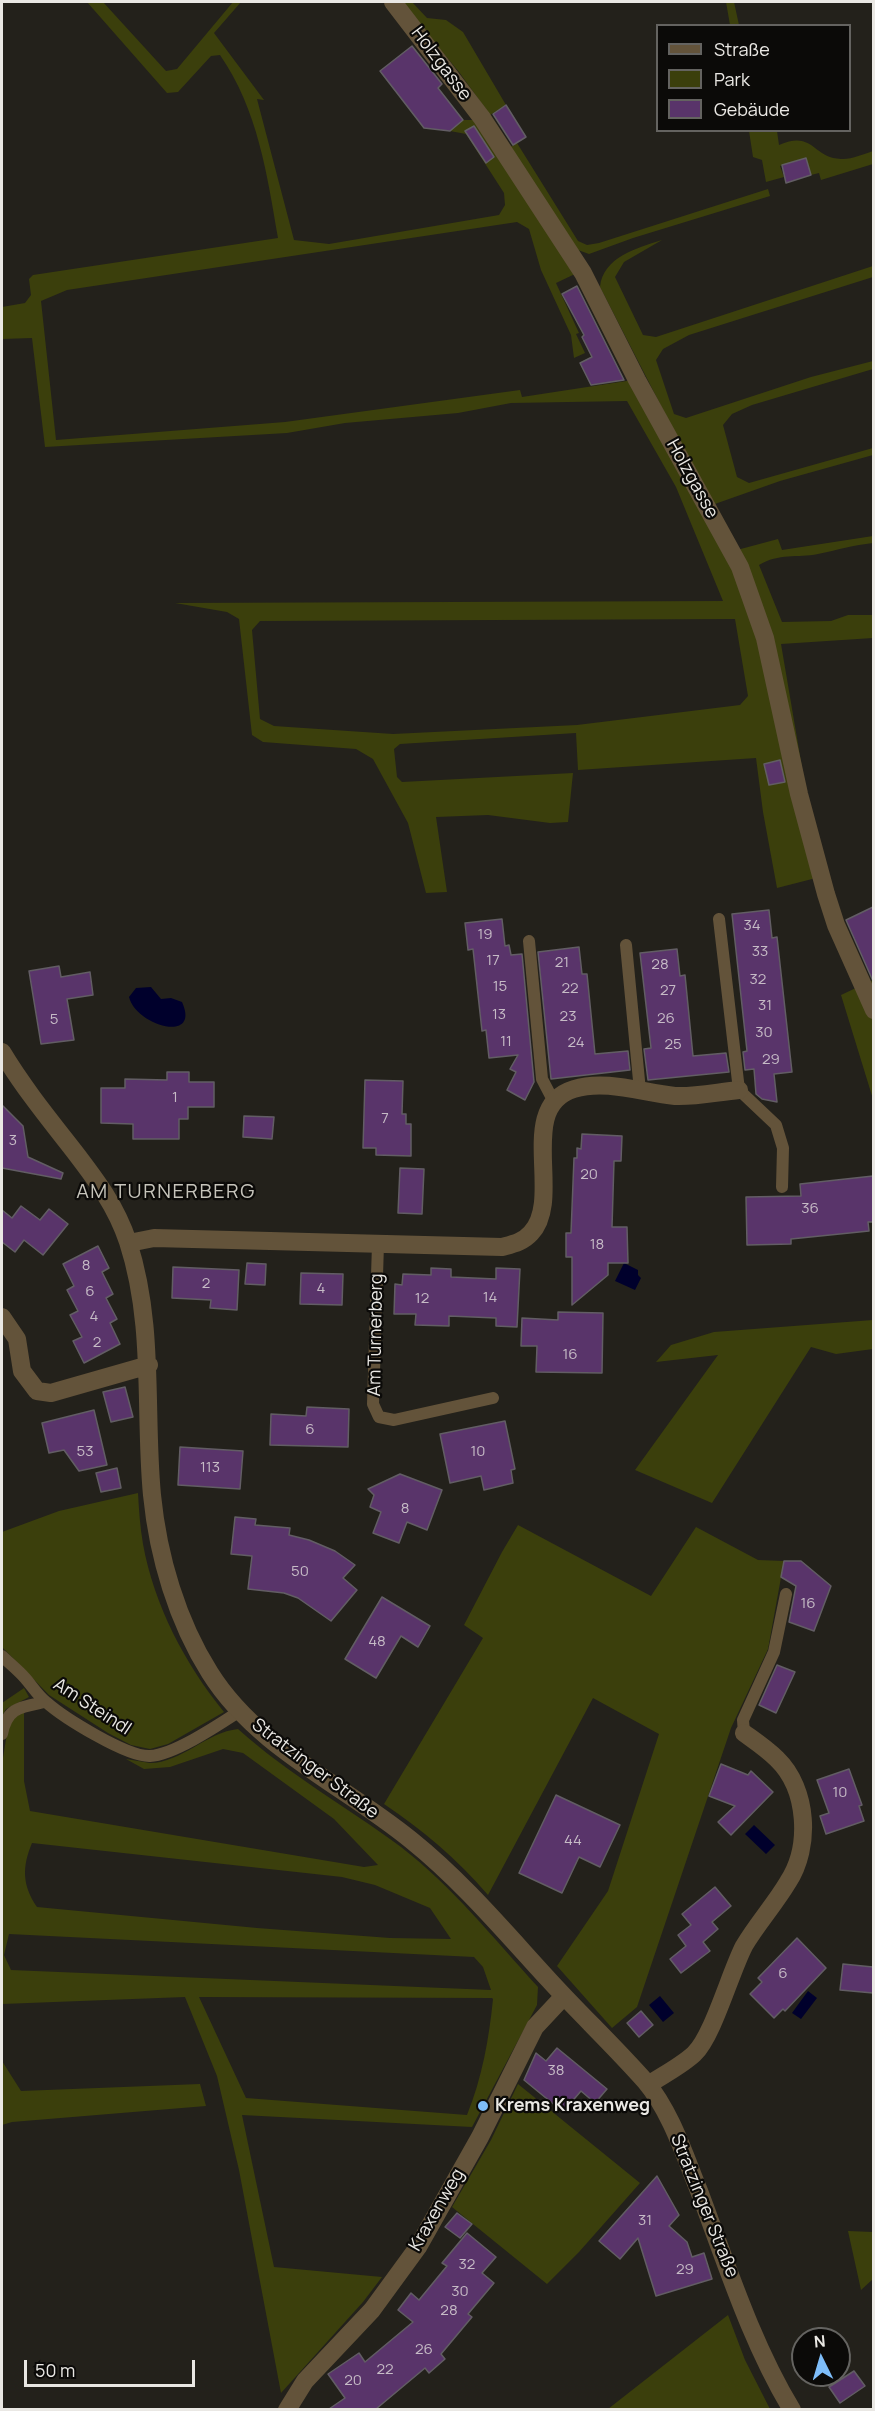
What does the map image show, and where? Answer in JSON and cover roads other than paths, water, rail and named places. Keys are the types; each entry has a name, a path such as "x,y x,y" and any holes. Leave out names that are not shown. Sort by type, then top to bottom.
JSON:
{"street":[{"name":"Holzgasse","path":"393,2 453,77 482,118 583,273 637,380 740,567 765,638 799,794 826,894 836,925 873,1010"},
{"name":"Stratzinger Straße","path":"2,1055 109,1198 129,1243 141,1304 149,1365 152,1493 158,1540 175,1598 191,1636 211,1674 240,1711 275,1743 408,1837 446,1870 648,2085 676,2133 766,2364 792,2409"},
{"path":"129,1243 154,1238 502,1248 520,1242 531,1233 538,1220 543,1203 544,1122 554,1102 573,1089 598,1086 677,1096 739,1090"},
{"path":"2,1317 17,1339 22,1371 37,1391 51,1393 149,1365"},
{"path":"648,2085 695,2053 708,2031 744,1946 790,1880 801,1852 803,1826 799,1799 790,1775 777,1759 744,1733"},
{"name":"Kraxenweg","path":"287,2409 305,2381 372,2310 417,2247 480,2137 535,2027 564,1996"}],"lane":[{"path":"719,919 739,1090 776,1125 783,1148 783,1187"},
{"path":"529,941 542,1079 554,1102"},
{"path":"626,945 640,1091"},
{"name":"Am Turnerberg","path":"378,1244 373,1404 379,1417 394,1420 493,1398"},
{"path":"744,1733 743,1720 774,1652 786,1594"},
{"name":"Am Steindl","path":"2,1656 45,1702 105,1740 130,1752 150,1756 170,1751 221,1724 240,1711"},
{"path":"2,1734 10,1713 20,1707 45,1702"}],"water":[{"path":"151,987 161,999 171,998 182,1002 185,1015 183,1023 175,1027 165,1026 143,1016 134,1007 129,997 136,988"},
{"path":"624,1263 638,1270 641,1278 635,1290 615,1281"},
{"path":"754,1825 775,1845 766,1854 745,1834"},
{"path":"808,1991 817,1998 801,2019 792,2013"},
{"path":"660,1996 674,2013 663,2022 649,2005"}],"place":[{"name":"Krems Kraxenweg","path":"483,2106"}],"district":[{"name":"AM TURNERBERG","path":"166,1192"}]}
